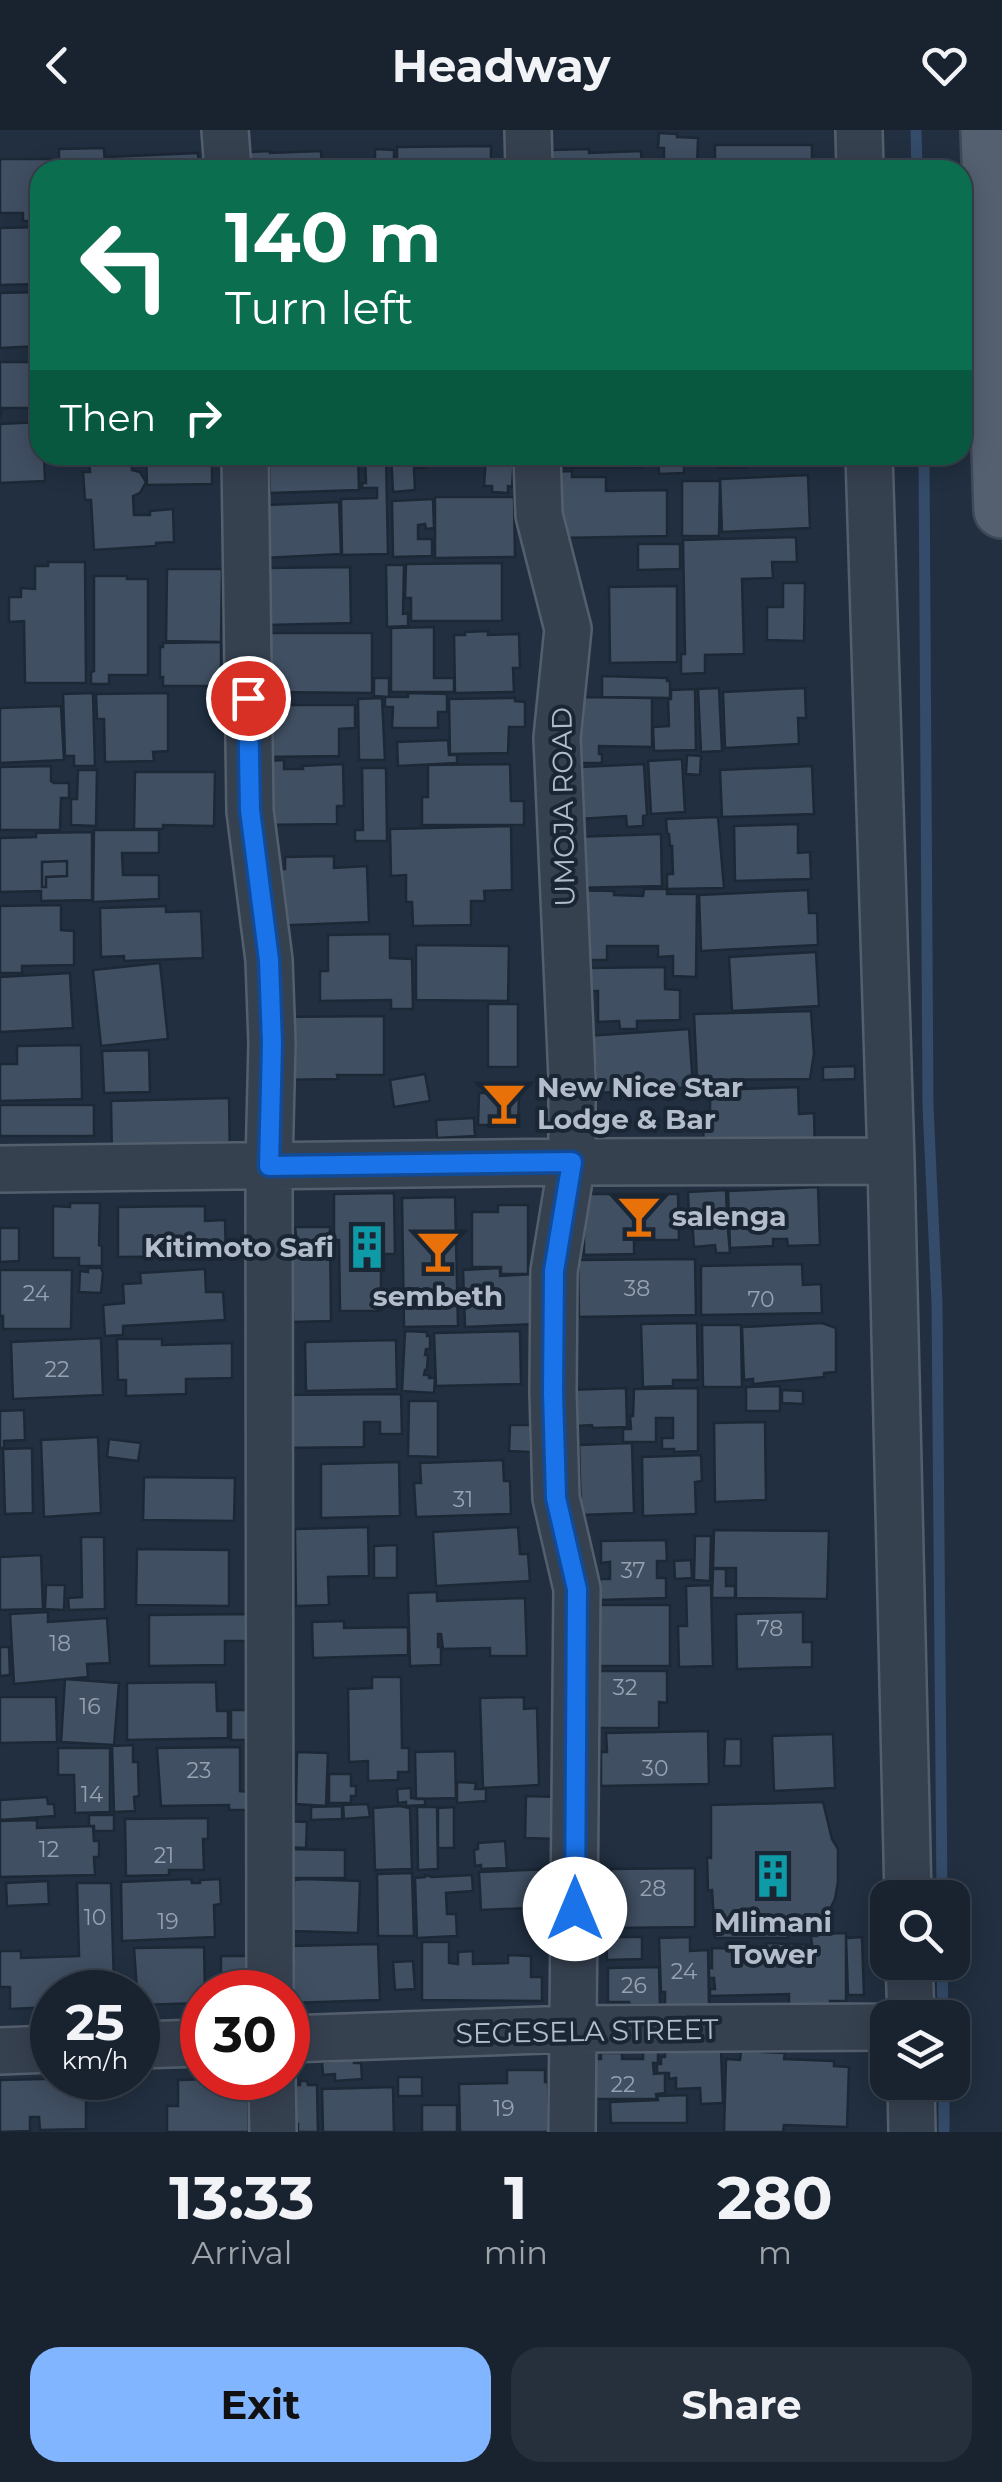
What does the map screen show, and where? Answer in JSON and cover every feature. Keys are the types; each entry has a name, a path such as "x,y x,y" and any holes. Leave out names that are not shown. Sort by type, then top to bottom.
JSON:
{"main road":[{"path":"989,130 1002,510"}],"street":[{"path":"225,130 227,160"},
{"path":"528,130 529,160"},
{"path":"859,130 860,160"},
{"path":"245,465 250,810 269,960 272,1044 270,1970"},
{"name":"UMOJA ROAD","path":"538,465 539,515 568,629 557,738 572,1162 554,1271 553,1392 556,1498 577,1589 572,2132"},
{"path":"869,465 908,1880"},
{"path":"0,1169 890,1161"},
{"name":"SEGESELA STREET","path":"310,2038 574,2029 870,2027"},
{"path":"0,2051 30,2050"},
{"path":"273,2100 274,2132"},
{"path":"911,2100 912,2132"}],"building":[{"path":"659,133 698,138 697,160 664,160 664,148 658,148"},
{"path":"715,145 812,145 812,160 715,160"},
{"path":"491,146 491,160 397,160 397,147"},
{"path":"104,148 105,160 59,160 59,149"},
{"path":"375,149 394,150 394,160 375,160"},
{"path":"551,150 641,151 641,160 551,160"},
{"path":"321,151 321,160 249,160 249,152"},
{"path":"198,153 198,160 107,160"},
{"path":"0,159 51,159 30,160 30,221 23,221 23,213 0,213"},
{"path":"30,227 30,284 0,285 0,228"},
{"path":"30,292 30,346 0,348 0,293"},
{"path":"0,362 30,362 30,408 2,408 0,419"},
{"path":"30,422 30,465 44,465 45,481 0,483 0,424"},
{"path":"90,465 132,465 146,482 140,493 133,496 134,515 173,509 174,542 94,550 91,500 85,500 83,472 90,472"},
{"path":"146,465 212,465 212,484 147,485"},
{"path":"269,465 358,465 359,490 270,493"},
{"path":"365,465 386,465 388,554 342,555 341,499 377,498 377,488 362,488 362,483 366,483"},
{"path":"392,465 426,465 414,468 415,490 393,492"},
{"path":"485,465 513,465 508,493 492,492 492,486 484,486"},
{"path":"559,465 642,465 642,467"},
{"path":"659,465 684,465 684,473 659,474"},
{"path":"718,465 745,465 745,467"},
{"path":"572,471 572,477 606,477 606,491 667,490 667,536 559,538 544,472"},
{"path":"808,475 810,528 722,532 720,479"},
{"path":"682,481 720,481 719,536 682,536"},
{"path":"435,497 514,497 515,557 435,558"},
{"path":"433,499 434,528 418,525 418,539 432,539 432,556 393,557 392,501"},
{"path":"339,502 341,554 264,558 266,505"},
{"path":"796,537 797,562 772,562 773,578 742,579 744,654 705,655 705,673 681,674 681,654 685,654 683,540"},
{"path":"638,544 680,544 680,569 638,570"},
{"path":"48,562 85,562 86,683 25,683 24,621 9,622 9,597 21,597 21,588 35,589 35,566 48,566"},
{"path":"502,563 502,621 411,621 411,598 405,598 406,564"},
{"path":"386,565 404,565 403,614 408,613 408,626 387,627"},
{"path":"350,567 351,623 266,625 266,568"},
{"path":"167,569 222,569 221,642 166,641"},
{"path":"94,576 148,579 148,675 109,675 109,684 91,684"},
{"path":"783,583 805,583 804,641 767,640 767,607 783,607"},
{"path":"677,586 677,662 610,663 609,587"},
{"path":"434,627 434,678 454,678 454,692 391,692 391,628"},
{"path":"488,631 488,635 519,634 520,668 513,668 514,692 455,693 454,635"},
{"path":"265,633 372,633 372,693 265,692"},
{"path":"221,642 221,686 163,686 163,643"},
{"path":"602,676 667,678 670,698 602,697"},
{"path":"374,678 389,678 389,697 374,696"},
{"path":"719,688 722,751 701,752 698,689"},
{"path":"805,688 806,718 798,718 799,744 725,748 723,692"},
{"path":"695,689 696,750 654,751 653,727 669,726 671,690"},
{"path":"93,693 95,766 74,766 74,756 65,756 63,694"},
{"path":"168,693 168,751 153,752 154,761 105,762 104,719 97,719 96,694"},
{"path":"408,693 447,694 447,712 438,712 438,728 392,728 393,707 385,707 385,697 408,697"},
{"path":"578,697 652,698 652,747 599,746 602,763 570,763"},
{"path":"382,698 385,760 359,760 358,699"},
{"path":"515,698 525,702 525,727 509,727 508,753 450,754 449,699"},
{"path":"265,705 355,705 355,728 339,729 339,756 265,757"},
{"path":"61,706 64,760 0,763 0,708"},
{"path":"448,740 449,755 457,755 457,763 398,766 397,742"},
{"path":"687,755 701,756 700,775 686,774"},
{"path":"682,759 685,812 651,814 648,761"},
{"path":"284,760 284,769 343,764 344,806 337,806 337,824 259,825 268,761"},
{"path":"510,764 511,801 524,801 524,825 422,825 422,797 428,797 428,765"},
{"path":"644,764 647,815 643,816 643,826 627,827 626,816 562,820 560,768"},
{"path":"51,766 51,781 69,783 69,798 61,798 60,830 0,830 0,767"},
{"path":"812,766 814,814 722,817 720,770"},
{"path":"362,768 386,768 387,841 355,841 355,830 363,830"},
{"path":"78,770 97,770 96,826 71,825 71,799 77,799"},
{"path":"135,772 215,772 214,826 134,829"},
{"path":"718,817 724,888 667,889 667,874 673,874 666,819"},
{"path":"798,824 798,853 810,852 811,879 735,881 734,826"},
{"path":"511,826 512,890 484,891 485,901 471,901 471,925 413,926 412,902 406,902 406,875 391,876 390,829"},
{"path":"94,830 159,830 159,853 122,853 123,875 159,875 159,899 93,902"},
{"path":"92,832 92,900 41,901 41,891 0,892 0,838 36,837 36,833","holes":["67,861 67,876 46,877 46,887 42,887 42,862"]},
{"path":"661,834 662,886 572,888 572,837"},
{"path":"334,856 334,868 367,866 369,922 268,926 266,869 285,869 285,857"},
{"path":"67,861 67,876 46,877 46,887 42,887 42,862"},
{"path":"644,889 697,894 696,977 673,976 673,956 658,957 658,946 607,946 607,960 588,960 562,890 643,896"},
{"path":"808,890 809,913 817,913 818,945 701,951 699,895"},
{"path":"61,905 61,930 74,931 74,965 22,966 22,973 0,973 0,906"},
{"path":"166,906 166,912 201,911 203,958 124,961 124,956 101,957 100,908"},
{"path":"390,934 390,958 412,959 413,1009 391,1009 391,1000 320,1001 320,971 328,971 328,935"},
{"path":"416,945 509,946 508,1001 416,1000"},
{"path":"816,952 819,1006 732,1011 729,957"},
{"path":"160,963 168,1039 101,1046 93,970"},
{"path":"665,967 665,989 680,990 680,1020 637,1021 637,1029 620,1029 619,1021 598,1022 598,991 589,991 589,968"},
{"path":"70,973 73,1028 0,1032 0,977"},
{"path":"488,1004 518,1004 518,1067 488,1067"},
{"path":"811,1011 814,1054 810,1079 697,1080 694,1014"},
{"path":"384,1016 384,1075 275,1080 275,1017"},
{"path":"689,1029 693,1087 597,1093 595,1065 572,1066 571,1037"},
{"path":"81,1045 82,1099 0,1101 0,1064 17,1064 17,1046"},
{"path":"149,1050 150,1092 104,1093 102,1051"},
{"path":"855,1066 855,1079 823,1080 823,1067"},
{"path":"425,1074 430,1101 394,1107 390,1080"},
{"path":"798,1087 799,1114 814,1113 815,1152 704,1155 703,1121 710,1120 710,1090"},
{"path":"479,1093 519,1093 518,1125 478,1125"},
{"path":"229,1098 230,1156 112,1159 111,1101"},
{"path":"0,1105 94,1105 94,1136 0,1136"},
{"path":"606,1114 608,1154 578,1155 577,1116"},
{"path":"474,1118 475,1136 437,1138 436,1120"},
{"path":"818,1187 820,1245 788,1246 787,1239 773,1239 773,1246 730,1248 728,1191"},
{"path":"726,1190 727,1217 689,1218 688,1192"},
{"name":"Kitimoto Safi","path":"394,1193 395,1254 381,1254 381,1311 340,1311 334,1194"},
{"path":"574,1194 678,1194 679,1240 634,1240 634,1254 584,1255 584,1223"},
{"path":"455,1197 458,1326 404,1327 402,1198"},
{"path":"70,1203 100,1203 102,1266 79,1266 79,1258 53,1258 53,1206 70,1207"},
{"path":"498,1205 528,1205 528,1274 501,1274 501,1267 472,1267 472,1212 498,1212"},
{"path":"205,1206 205,1221 225,1220 226,1256 118,1257 118,1207"},
{"path":"727,1218 730,1253 716,1253 715,1245 694,1247 692,1220"},
{"path":"295,1227 330,1227 331,1321 293,1322 293,1315 277,1316 276,1235 296,1235"},
{"path":"0,1228 19,1228 19,1261 0,1262"},
{"path":"695,1259 696,1315 579,1317 578,1260"},
{"path":"802,1264 803,1285 821,1284 822,1313 701,1315 701,1266"},
{"path":"88,1268 101,1268 101,1293 79,1292 80,1271 88,1272"},
{"path":"500,1268 500,1276 535,1274 536,1324 465,1327 463,1270"},
{"path":"205,1269 206,1292 223,1292 225,1320 123,1326 123,1335 105,1336 103,1305 124,1303 123,1284 141,1283 140,1273"},
{"path":"0,1270 72,1270 71,1329 3,1329"},
{"path":"697,1323 698,1380 673,1380 673,1386 643,1387 641,1324"},
{"path":"822,1323 836,1328 836,1372 824,1373 824,1377 753,1384 753,1379 744,1380 742,1327"},
{"path":"702,1325 741,1325 742,1387 703,1387"},
{"path":"405,1331 427,1332 430,1336 424,1375 435,1378 434,1393 402,1391"},
{"path":"520,1331 521,1384 436,1386 434,1333"},
{"path":"101,1338 103,1395 13,1399 11,1342"},
{"path":"117,1339 162,1339 162,1345 232,1343 232,1378 186,1379 186,1394 126,1396 126,1380 118,1380"},
{"path":"396,1340 397,1389 306,1391 305,1342"},
{"path":"780,1386 780,1411 746,1411 746,1387"},
{"path":"626,1388 627,1427 576,1426 567,1390"},
{"path":"698,1388 698,1451 662,1449 662,1438 673,1438 673,1418 656,1418 656,1442 623,1442 623,1429 631,1429 634,1389"},
{"path":"782,1390 803,1391 803,1404 782,1403"},
{"path":"401,1394 402,1434 380,1434 380,1422 364,1422 364,1447 284,1448 274,1395"},
{"path":"409,1401 438,1401 438,1457 408,1456"},
{"path":"24,1410 25,1440 4,1441 4,1448 0,1448 0,1411"},
{"path":"765,1422 766,1500 715,1502 714,1423"},
{"path":"510,1425 531,1425 531,1452 509,1451"},
{"path":"98,1437 101,1513 44,1517 41,1440"},
{"path":"109,1439 141,1443 138,1461 107,1457"},
{"path":"632,1443 634,1513 581,1515 579,1445"},
{"path":"32,1448 33,1513 5,1514 3,1449"},
{"path":"701,1455 702,1481 695,1482 696,1514 643,1516 642,1457"},
{"path":"503,1460 504,1481 510,1481 511,1514 416,1517 414,1483 421,1483 420,1463"},
{"path":"399,1462 400,1516 321,1518 321,1464"},
{"path":"144,1477 235,1478 234,1521 143,1520"},
{"path":"368,1527 369,1576 328,1577 329,1605 296,1606 295,1529"},
{"path":"518,1527 520,1554 528,1554 530,1581 436,1586 433,1532"},
{"path":"714,1530 829,1531 827,1599 736,1598 736,1568 713,1568"},
{"path":"695,1536 711,1536 710,1581 694,1580"},
{"path":"81,1537 104,1537 105,1609 69,1610 68,1598 82,1597"},
{"path":"666,1540 667,1561 657,1561 657,1578 666,1578 666,1598 600,1600 600,1579 610,1579 610,1562 601,1563 601,1541"},
{"path":"397,1545 397,1578 374,1578 374,1546"},
{"path":"137,1549 229,1550 229,1606 136,1605"},
{"path":"41,1555 43,1609 0,1610 0,1557"},
{"path":"691,1560 692,1578 675,1579 674,1561"},
{"path":"713,1569 726,1569 726,1586 735,1586 735,1598 712,1598"},
{"path":"46,1585 65,1585 64,1610 45,1609"},
{"path":"711,1585 713,1666 679,1667 678,1626 687,1626 686,1586"},
{"path":"437,1592 437,1601 525,1598 527,1656 490,1656 490,1648 443,1649 438,1634 441,1665 410,1666 408,1593"},
{"path":"584,1605 670,1605 670,1666 594,1666"},
{"path":"48,1612 48,1622 107,1618 110,1663 87,1664 88,1677 14,1684 10,1614"},
{"path":"803,1612 803,1642 812,1642 812,1667 737,1669 736,1614"},
{"path":"247,1614 247,1641 225,1641 225,1665 149,1666 149,1615"},
{"path":"344,1621 344,1628 408,1627 408,1655 313,1658 312,1622"},
{"path":"0,1647 9,1647 10,1675 0,1676"},
{"path":"583,1671 667,1671 667,1703 659,1702 659,1728 591,1728"},
{"path":"372,1677 401,1677 402,1748 409,1748 409,1772 398,1772 398,1780 368,1781 368,1761 349,1762 348,1689 372,1688"},
{"path":"65,1679 119,1683 114,1745 61,1742"},
{"path":"216,1682 217,1711 228,1711 228,1738 127,1740 127,1683"},
{"path":"0,1697 56,1697 57,1742 0,1743"},
{"path":"524,1697 524,1709 537,1708 539,1785 483,1788 480,1698"},
{"path":"231,1710 250,1710 251,1740 231,1740"},
{"path":"708,1731 709,1784 601,1786 601,1752 607,1752 606,1733"},
{"path":"833,1734 835,1788 774,1791 772,1736"},
{"path":"725,1739 741,1739 741,1766 724,1766"},
{"path":"133,1745 133,1762 138,1762 139,1796 134,1797 135,1811 114,1812 112,1746"},
{"path":"240,1747 240,1791 252,1792 252,1810 229,1810 229,1805 161,1806 157,1748"},
{"path":"58,1748 110,1748 110,1812 75,1813 74,1775 58,1775"},
{"path":"455,1751 456,1798 416,1799 415,1752"},
{"path":"297,1752 328,1753 326,1806 296,1804"},
{"path":"329,1774 351,1774 356,1796 351,1796 351,1803 329,1803"},
{"path":"457,1782 476,1783 475,1789 486,1789 486,1801 457,1803"},
{"path":"411,1788 411,1798 425,1799 425,1805 398,1803 397,1789"},
{"path":"526,1796 559,1797 558,1839 525,1838"},
{"path":"47,1797 48,1804 54,1804 55,1816 0,1820 0,1800"},
{"name":"Mlimani Tower","path":"823,1802 838,1849 838,1882 827,1915 829,1929 788,1930 788,1938 715,1938 712,1890 708,1891 711,1805"},
{"path":"368,1804 370,1817 344,1819 343,1805"},
{"path":"342,1806 342,1819 311,1820 311,1807"},
{"path":"417,1807 437,1807 438,1869 418,1870"},
{"path":"454,1807 454,1848 438,1848 438,1808"},
{"path":"373,1808 410,1808 412,1869 375,1870"},
{"path":"89,1815 114,1815 114,1831 94,1831 94,1826 89,1826"},
{"path":"208,1818 208,1839 203,1839 204,1870 126,1876 125,1819"},
{"path":"37,1820 37,1828 93,1826 94,1841 99,1841 99,1857 94,1857 95,1875 0,1877 0,1821"},
{"path":"284,1821 307,1822 306,1848 283,1847"},
{"path":"505,1841 507,1868 475,1866 474,1850 478,1843"},
{"path":"281,1849 345,1850 345,1878 281,1878"},
{"path":"695,1868 695,1927 616,1928 613,1924 611,1869"},
{"path":"552,1869 554,1907 481,1910 479,1872"},
{"path":"412,1873 414,1936 378,1936 377,1874"},
{"path":"472,1875 473,1891 446,1893 447,1914 456,1914 457,1936 417,1938 415,1878"},
{"path":"191,1879 192,1883 200,1883 220,1879 221,1904 214,1905 215,1937 122,1941 121,1882"},
{"path":"294,1880 360,1881 358,1933 293,1931"},
{"path":"48,1881 49,1904 7,1906 6,1883"},
{"path":"77,1883 111,1883 114,1970 30,1970 30,2008 10,2009 10,1987 0,1987 0,1951 21,1951 21,1958 79,1956"},
{"path":"846,1933 846,2001 830,2001 830,2007 789,2007 789,1994 710,1996 710,1989 715,1989 714,1978 709,1978 712,1948 767,1949 766,1943 812,1945 811,1936"},
{"path":"606,1937 642,1937 642,1959 607,1960"},
{"path":"690,1937 690,1951 708,1950 709,2005 665,2006 659,1938"},
{"path":"862,1937 864,1995 848,1995 846,1938"},
{"path":"422,1942 449,1942 449,1963 458,1964 458,1952 473,1951 473,1964 508,1963 508,1955 531,1956 531,1977 542,1977 542,2001 422,2000"},
{"path":"378,1944 380,2000 310,2002 310,1970 289,1970 289,1946"},
{"path":"204,1947 205,1970 180,1970 180,2004 160,2004 160,1970 136,1970 134,1948"},
{"path":"221,1956 252,1956 252,1970 221,1970"},
{"path":"413,1961 415,1989 395,1990 393,1962"},
{"path":"659,1967 660,2005 608,2002 608,1968"},
{"path":"721,2050 723,2103 701,2104 700,2088 676,2089 676,2078 669,2079 669,2073 657,2073 657,2064 661,2064 665,2052"},
{"path":"658,2051 654,2074 665,2073 665,2093 656,2094 657,2099 582,2099 581,2059 601,2059 601,2053 622,2053 622,2059 643,2059 643,2052"},
{"path":"741,2051 785,2053 784,2059 834,2061 834,2066 849,2067 847,2127 784,2125 783,2132 724,2132 726,2059 740,2060"},
{"path":"354,2059 354,2063 361,2063 362,2079 335,2081 335,2074 323,2075 322,2062"},
{"path":"507,2070 545,2070 549,2132 460,2132 459,2084 507,2083"},
{"path":"398,2077 422,2077 422,2096 398,2096"},
{"path":"30,2079 30,2100 86,2100 86,2129 40,2130 39,2117 30,2117 30,2131 0,2132 0,2080"},
{"path":"178,2080 180,2100 248,2100 249,2132 167,2132 167,2106 178,2106"},
{"path":"310,2085 317,2085 318,2132 298,2132 298,2124 292,2125 291,2100 310,2100"},
{"path":"393,2087 394,2132 323,2132 322,2089"},
{"path":"687,2095 687,2123 611,2123 610,2102"},
{"path":"422,2105 457,2105 457,2132 422,2132"}],"waterway":[{"path":"916,130 917,160"},
{"path":"924,465 928,1106 937,1303 942,1880"},
{"path":"942,1980 943,2000"},
{"path":"944,2100 944,2132"}],"place":[{"name":"New Nice Star Lodge & Bar","path":"504,1103"},
{"name":"salenga","path":"639,1216"},
{"name":"Kitimoto Safi","path":"367,1247"},
{"name":"sembeth","path":"438,1251"},
{"name":"Mlimani Tower","path":"773,1876"}],"route":[{"path":"248,698 250,810 269,960 269,1166 572,1162 554,1271 553,1392 556,1498 577,1589 575,1909"}]}
